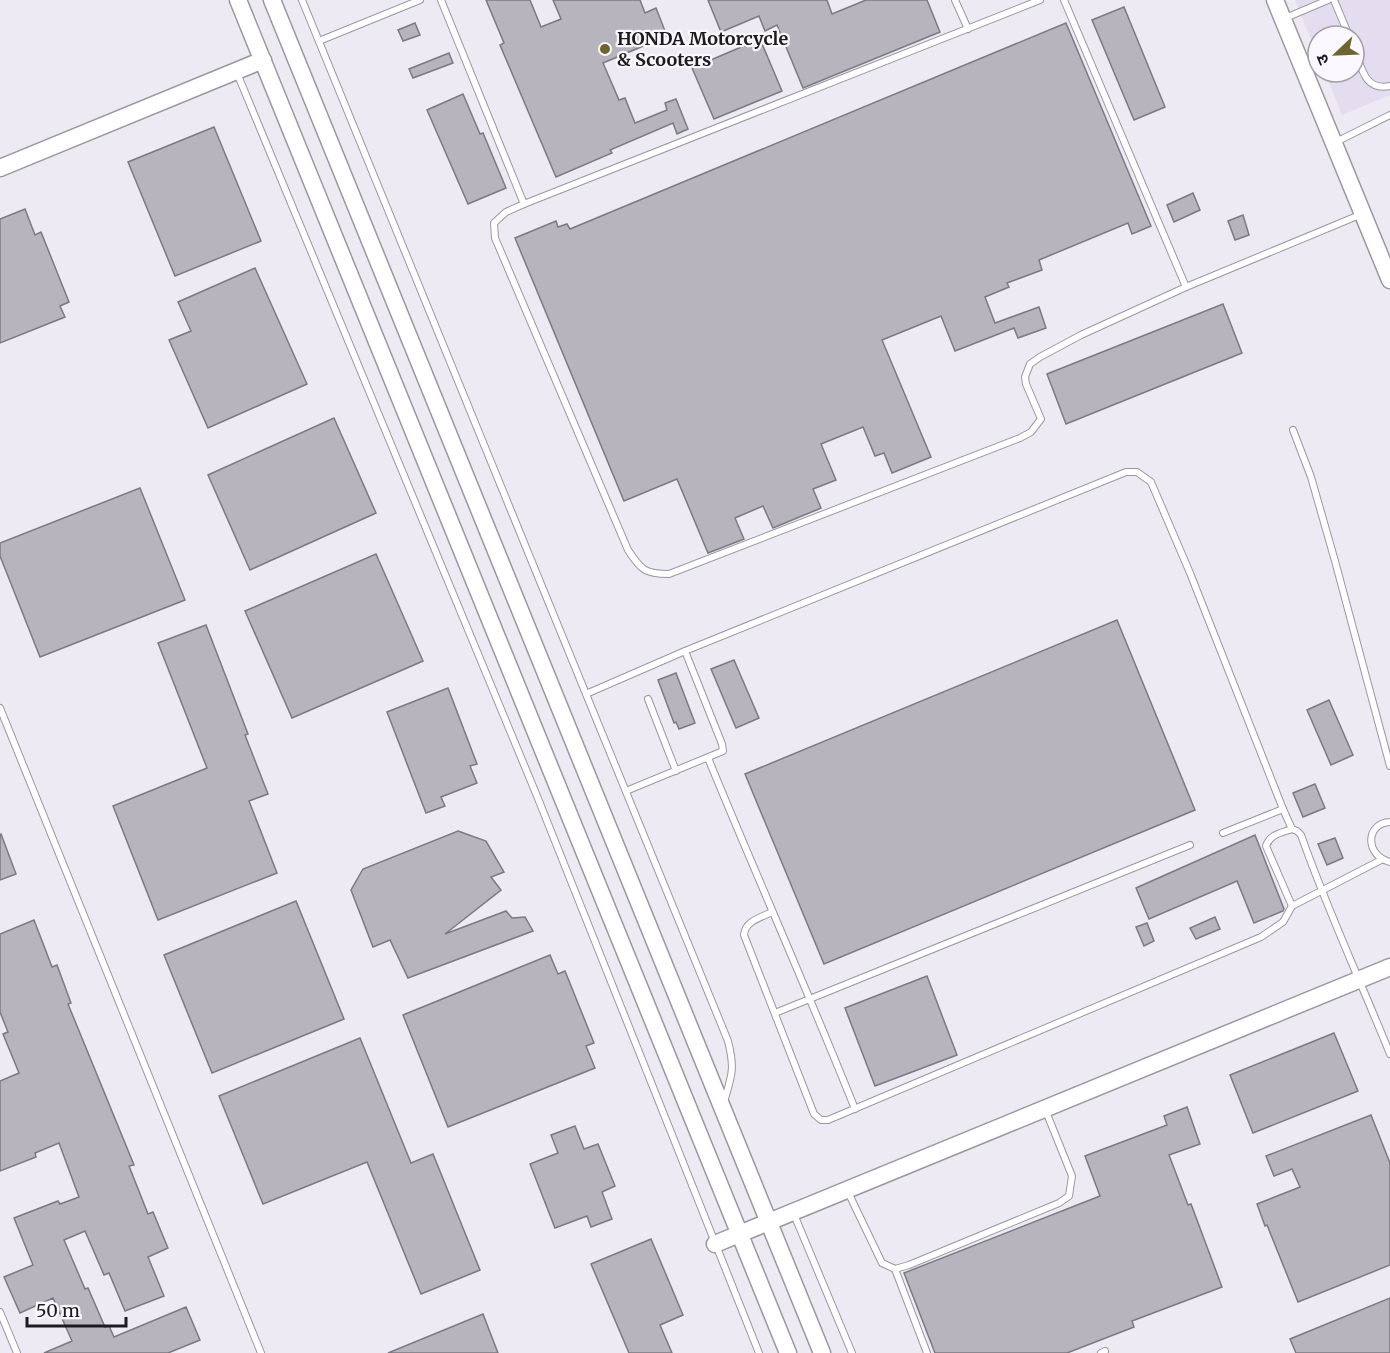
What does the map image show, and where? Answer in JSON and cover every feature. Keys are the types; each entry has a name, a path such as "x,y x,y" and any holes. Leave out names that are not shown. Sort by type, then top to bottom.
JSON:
{"street":[{"path":"238,0 788,1353"},
{"path":"272,0 822,1353"},
{"path":"1275,0 1390,280"},
{"path":"0,168 263,60"},
{"path":"715,1244 1390,967"}],"lane":[{"path":"302,0 728,1041 733,1062 732,1075 722,1109"},
{"path":"319,41 420,0"},
{"path":"441,0 524,204"},
{"path":"956,0 968,29"},
{"path":"1040,0 524,204 499,217 494,223 495,238 628,550 638,567 652,574 669,574 1031,432 1041,419 1026,384 1026,371 1030,364 1081,335 1186,287 1363,214"},
{"path":"1064,0 1186,287"},
{"path":"1282,19 1328,0"},
{"path":"1334,0 1344,24"},
{"path":"236,71 537,796 759,1353"},
{"path":"1366,78 1372,85 1380,88 1390,86"},
{"path":"1334,143 1390,115"},
{"path":"1293,430 1311,477 1390,766"},
{"path":"586,694 1126,472 1137,472 1151,482 1190,573 1283,809 1292,829 1301,835 1321,891 1390,1054"},
{"path":"626,791 723,751 686,651"},
{"path":"648,699 676,771"},
{"path":"0,708 261,1353"},
{"path":"708,758 855,1109"},
{"path":"1223,833 1283,809"},
{"path":"1390,822 1385,822 1375,829 1371,840 1373,851 1381,860 1390,862"},
{"path":"1292,829 1273,836 1268,840 1266,846 1292,906"},
{"path":"775,1013 1190,845"},
{"path":"772,912 748,923 744,928 744,935 814,1114 821,1120 828,1120 1262,937 1282,922 1292,906 1381,860"},
{"path":"895,1269 1059,1203 1069,1196 1072,1176 1044,1108"},
{"path":"847,1190 882,1263 895,1269 927,1353"},
{"path":"793,1212 852,1353"},
{"path":"0,1312 17,1353"}],"shaded area":[{"path":"1295,0 1390,0 1390,95 1342,115 1330,84 1366,84 1366,24 1306,24 1306,27"}],"building":[{"path":"486,0 530,0 541,27 561,19 553,0 640,0 645,13 656,8 667,36 603,63 619,100 625,98 635,123 667,110 665,103 676,99 688,129 677,134 673,123 610,150 612,153 556,177 500,45 504,43"},
{"path":"708,0 827,0 832,14 866,0 927,0 940,32 803,88 777,25 765,31 759,16 721,32"},
{"path":"1124,7 1165,107 1134,120 1092,20"},
{"path":"415,23 420,35 403,41 398,30"},
{"path":"1066,23 1151,226 1132,234 1128,223 1039,260 1042,270 1007,283 1009,287 985,297 995,323 1039,307 1046,328 1018,338 1014,328 955,351 941,316 882,340 931,457 892,473 884,453 875,456 863,427 821,444 836,480 813,489 821,508 773,528 763,506 735,518 744,539 708,553 677,479 624,501 515,238 556,221 558,227 567,224 570,229"},
{"path":"760,39 782,91 714,119 692,68"},
{"path":"449,53 453,63 413,78 409,69"},
{"path":"463,94 480,134 483,133 506,188 468,204 427,110"},
{"path":"214,127 261,241 175,276 128,162"},
{"path":"1193,193 1200,210 1174,222 1167,205"},
{"path":"25,209 35,235 41,232 69,302 60,306 65,317 0,343 0,219"},
{"path":"1243,215 1249,235 1235,240 1228,221"},
{"path":"255,268 307,384 208,428 169,340 191,331 178,302"},
{"path":"1223,304 1242,353 1066,424 1047,374"},
{"path":"334,418 376,513 250,570 208,475"},
{"path":"140,488 185,600 40,657 0,556 0,543"},
{"path":"376,554 423,661 292,718 245,611"},
{"path":"1117,620 1195,810 824,964 745,774"},
{"path":"206,625 248,734 245,735 268,794 249,801 277,873 158,920 113,806 207,768 158,643"},
{"path":"734,660 759,718 736,728 711,669"},
{"path":"676,673 695,723 679,729 676,722 674,723 658,680"},
{"path":"448,688 477,764 470,766 477,783 441,797 445,806 426,813 387,712"},
{"path":"1329,700 1353,755 1331,765 1307,710"},
{"path":"1315,784 1325,808 1303,817 1293,793"},
{"path":"458,831 486,841 504,872 491,877 501,890 445,934 506,911 512,918 525,917 533,931 408,978 390,940 373,947 351,890 363,869"},
{"path":"0,835 16,874 0,880"},
{"path":"1255,835 1283,911 1254,923 1237,881 1149,919 1136,888"},
{"path":"1335,838 1343,858 1327,865 1318,844"},
{"path":"296,901 344,1019 212,1073 164,955"},
{"path":"1215,917 1220,929 1196,939 1190,928"},
{"path":"34,920 52,967 57,965 71,1003 68,1004 134,1165 129,1166 148,1214 153,1212 168,1248 148,1257 164,1296 125,1311 109,1273 104,1275 85,1231 64,1240 85,1289 88,1288 105,1327 109,1326 114,1337 186,1307 200,1340 168,1353 44,1353 72,1341 53,1298 20,1313 4,1277 33,1265 14,1218 58,1201 60,1204 79,1197 59,1143 35,1153 36,1157 0,1171 0,1081 19,1073 3,1034 8,1032 0,1012 0,934"},
{"path":"1147,923 1154,941 1144,946 1136,927"},
{"path":"550,955 558,974 565,971 594,1043 586,1046 595,1068 448,1127 403,1015"},
{"path":"927,976 957,1055 875,1086 845,1008"},
{"path":"1334,1033 1358,1091 1253,1133 1230,1075"},
{"path":"360,1038 411,1163 433,1154 480,1270 421,1294 367,1162 263,1204 219,1096"},
{"path":"1187,1107 1200,1144 1169,1155 1188,1205 1191,1204 1222,1287 1132,1321 1134,1327 1067,1353 935,1353 904,1273 1100,1196 1085,1156 1167,1125 1164,1116"},
{"path":"1371,1115 1390,1163 1390,1265 1298,1302 1257,1204 1300,1187 1292,1169 1274,1176 1266,1156"},
{"path":"575,1126 584,1149 598,1144 615,1186 602,1192 612,1219 591,1227 587,1216 555,1228 530,1164 558,1153 551,1135"},
{"path":"651,1239 683,1315 660,1325 672,1353 629,1353 591,1264"},
{"path":"1390,1298 1390,1353 1296,1353 1290,1339"},
{"path":"483,1314 498,1353 388,1353"}],"place":[{"name":"HONDA Motorcycle & Scooters","path":"605,49"}]}
